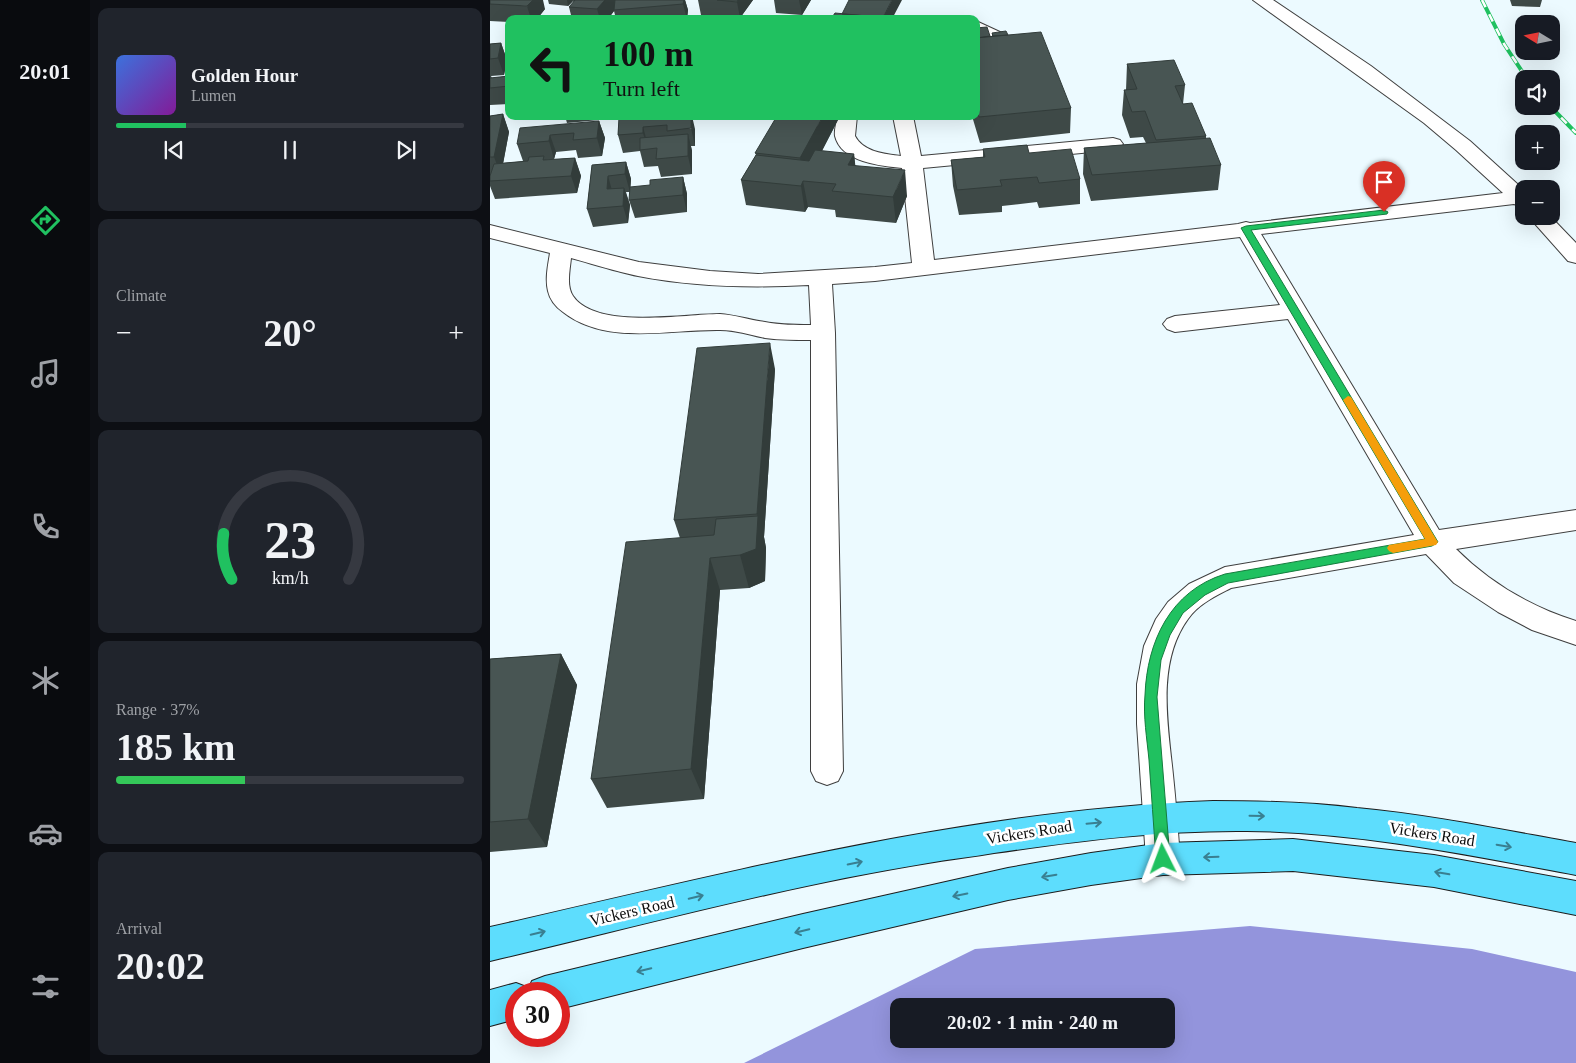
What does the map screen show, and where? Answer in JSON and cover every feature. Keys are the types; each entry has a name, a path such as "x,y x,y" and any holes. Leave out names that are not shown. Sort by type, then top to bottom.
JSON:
{"main road":[{"name":"Vickers Road","path":"490,944 761,882 928,847 1076,825 1161,818 1221,816 1285,817 1355,822 1442,835 1576,859"},
{"path":"570,988 980,890 1046,876 1163,859 1293,855 1338,859 1434,871 1576,898"},
{"path":"490,1008 505,1004"}],"street":[{"path":"1262,0 1416,107 1473,152 1515,193"},
{"path":"980,28 996,37"},
{"path":"847,120 845,136 850,146 874,158 888,161 912,163 1113,144"},
{"path":"904,120 912,163 924,268"},
{"path":"490,231 639,269 710,278 758,281 820,278 924,268 1246,228 1515,200"},
{"path":"1547,225 1576,256"},
{"path":"1246,228 1432,542 1464,575 1508,604 1542,622 1576,633"},
{"path":"561,250 558,290 565,302 584,316 603,321 651,327 720,322 742,324 772,331 823,333"},
{"path":"820,278 823,333 827,771"},
{"path":"1175,324 1295,311"},
{"path":"1163,859 1151,697 1154,660 1164,633 1179,609 1200,592 1225,578 1432,542 1576,520"}],"shaded area":[{"path":"1250,926 1472,949 1576,972 1576,1063 744,1063 975,949"}],"building":[{"path":"490,0 533,0 527,6 490,4"},
{"path":"575,0 605,0 597,9 569,7"},
{"path":"615,0 684,0 683,4 614,10"},
{"path":"717,0 738,0 737,2"},
{"path":"849,0 892,0 884,15 842,14"},
{"path":"835,13 856,15 834,15"},
{"path":"987,27 990,36 980,37 980,28"},
{"path":"1006,31 1008,35 993,36 992,33"},
{"path":"1041,32 1071,108 980,117 980,38"},
{"path":"501,43 498,58 490,59 490,44"},
{"path":"1174,60 1185,85 1175,86 1183,104 1192,103 1206,136 1156,140 1145,111 1132,112 1124,90 1137,89 1127,64"},
{"path":"505,76 505,86 490,88 490,78"},
{"path":"503,114 494,157 490,157 490,116"},
{"path":"619,120 691,120 691,128 667,131 667,125 643,127 643,133 618,135"},
{"path":"775,120 821,120 800,158 755,153"},
{"path":"599,121 597,138 573,140 574,133 550,135 549,141 517,144 520,128"},
{"path":"688,134 688,156 656,159 657,148 640,150 640,138"},
{"path":"1210,138 1221,165 1092,175 1084,148"},
{"path":"1027,145 1029,153 1071,149 1080,179 1039,183 1037,177 1000,180 1002,186 957,190 951,160 985,157 983,149"},
{"path":"815,150 854,154 848,165 905,170 893,197 832,191 836,184 803,181 801,186 741,180 756,155 809,161"},
{"path":"544,156 543,160 575,158 571,176 490,181 494,164 528,161 529,157"},
{"path":"626,162 625,174 608,176 607,189 624,188 623,206 587,209 592,165"},
{"path":"683,177 683,195 629,200 630,187 650,185 650,180"},
{"path":"770,343 757,514 674,520 697,348"},
{"path":"758,516 756,549 740,555 710,558 691,769 591,779 626,542 714,535 716,519"},
{"path":"561,654 528,819 490,822 490,659"}],"railway":[{"path":"1482,0 1504,44 1521,70"},
{"path":"1559,115 1576,133"}],"slow traffic":[{"path":"1348,400 1432,542 1393,548"}],"route":[{"path":"1163,859 1151,697 1154,660 1164,633 1179,609 1200,592 1225,578 1432,542 1246,228 1384,212"}]}
